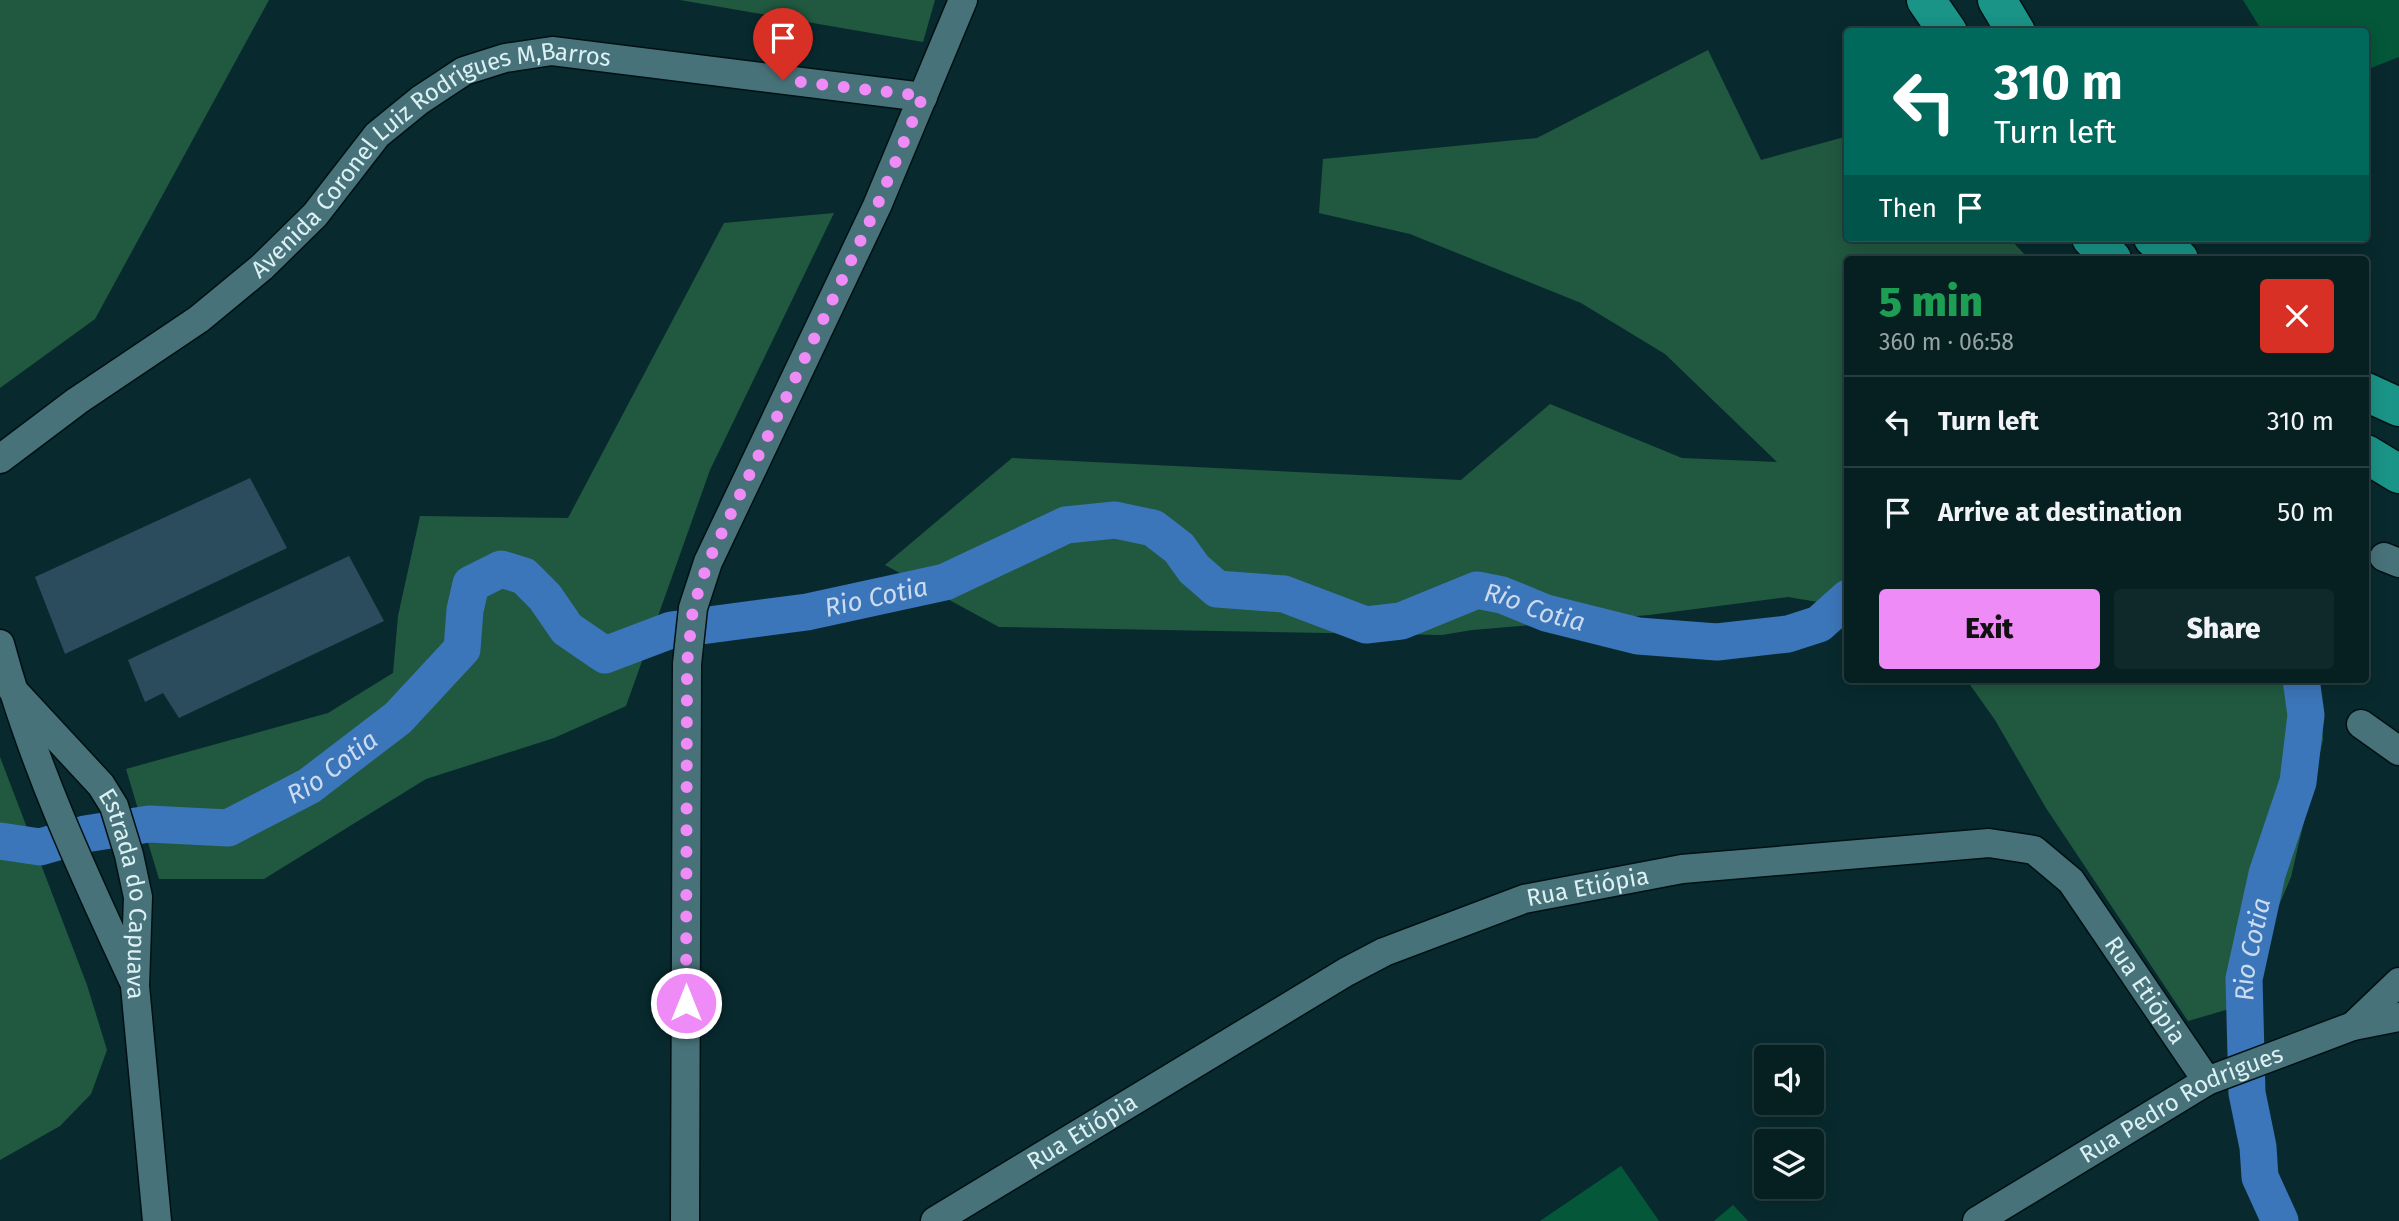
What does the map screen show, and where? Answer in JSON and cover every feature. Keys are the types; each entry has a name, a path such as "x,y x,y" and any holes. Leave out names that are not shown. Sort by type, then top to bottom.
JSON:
{"highway":[{"path":"1926,0 1945,28"},
{"path":"1997,0 2014,28"},
{"path":"2095,242 2109,256"},
{"path":"2158,242 2175,256"},
{"path":"2369,393 2399,407"},
{"path":"2369,454 2399,467"},
{"path":"2369,455 2399,474"}],"street":[{"path":"685,1221 687,664 693,608 708,562 877,206 962,0"},
{"name":"Avenida Coronel Luiz Rodrigues M,Barros","path":"0,459 78,401 198,319 262,267 315,215 377,135 420,100 464,71 505,58 552,51 923,96"},
{"name":"Estrada do Capuava","path":"0,644 12,689 60,816 135,986"},
{"name":"Estrada do Capuava","path":"12,689 89,770 114,806 138,897 135,986"},
{"path":"2361,724 2399,751"},
{"name":"Rua Etiópia","path":"935,1221 1346,972 1384,952 1524,899 1682,869 1989,843 2034,850 2071,881 2215,1077"},
{"path":"2353,1026 2399,982"},
{"path":"135,986 157,1221"},
{"name":"Rua Pedro Rodrigues","path":"1977,1221 2215,1077 2353,1026 2399,1017"}],"green space":[{"path":"0,0 269,0 95,319 0,388"},
{"path":"680,0 935,0 923,42"},
{"path":"2243,0 2399,0 2399,57 2369,69 2369,28 2260,28"},
{"path":"1708,50 1761,160 1844,137 1844,242 2013,242 2026,256 1844,256 1844,606 1788,597 1649,615 1442,635 999,627 885,565 1012,458 1461,480 1550,404 1682,458 1777,462 1665,354 1581,303 1410,234 1319,213 1323,159 1537,138"},
{"path":"834,213 710,470 626,706 554,738 426,779 264,879 159,879 126,769 328,713 393,673 398,616 420,516 568,518 724,223"},
{"path":"1969,683 2319,683 2323,740 2291,877 2236,1007 2188,1021 2046,808 1995,720"},
{"path":"0,757 87,985 107,1050 91,1094 60,1126 0,1160"},
{"path":"1621,1166 1659,1221 1540,1221"},
{"path":"1733,1205 1748,1221 1714,1221"}],"building":[{"path":"250,478 287,548 65,654 35,577"},
{"path":"349,556 384,621 179,718 163,693 145,702 128,660"}],"waterway":[{"name":"Rio Cotia","path":"0,841 40,847 85,834 149,824 228,828 309,786 398,718 462,649 465,610 471,584 501,569 524,576 545,597 567,629 605,655 671,630 807,612 945,582 1066,525 1115,520 1153,528 1179,548 1194,569 1217,589 1284,594 1366,625 1401,621 1477,590 1502,595 1546,613 1638,636 1717,642 1788,634 1819,624 1844,602"},
{"name":"Rio Cotia","path":"2280,1221 2260,1177 2258,1147 2247,1093 2244,979 2267,874 2298,782 2306,715 2302,683"}],"route":[{"path":"686,1003 687,664 693,608 708,562 877,206 923,96 783,80"}]}
